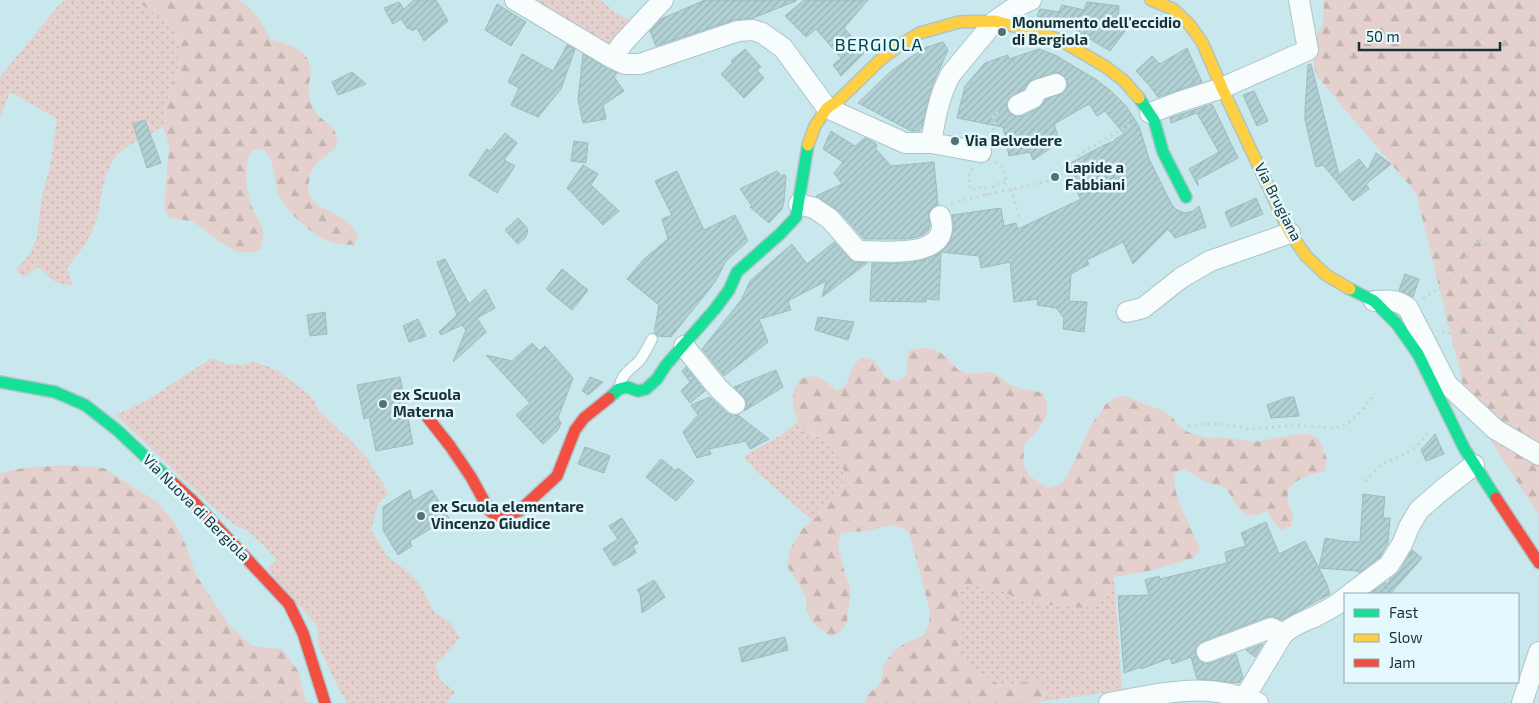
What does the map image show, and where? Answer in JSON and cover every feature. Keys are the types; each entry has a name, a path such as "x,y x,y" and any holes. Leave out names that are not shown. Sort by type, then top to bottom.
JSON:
{"street":[{"path":"516,0 625,64 640,64 738,31 753,30 762,33 783,48 827,108 905,143 931,144 981,152"},
{"path":"612,58 623,43 663,0"},
{"path":"995,21 999,0"},
{"path":"931,144 939,102 945,84 961,61 995,21 1014,8 1031,0"},
{"name":"Via Brugiana","path":"1151,0 1172,9 1189,24 1202,42 1290,233 1306,256 1326,275 1374,301 1396,323 1418,354 1474,465"},
{"path":"1150,113 1222,88 1308,50 1299,0"},
{"path":"428,418 471,476 489,510 496,516 504,517 519,512 557,476 575,430 584,418 619,388 627,387 638,391 646,389 657,379 666,365 715,309 729,290 737,272 780,234 796,217 808,139 827,108 839,100 886,56 920,33 959,22 995,21 1046,35 1072,46 1106,67 1123,80 1138,96 1154,120 1163,152 1186,197"},
{"path":"1018,105 1033,98 1037,90 1056,84"},
{"path":"799,204 814,208 830,219 858,251 901,252 924,248 936,241 942,229 940,216"},
{"path":"1127,312 1143,308 1181,278 1210,261 1290,233"},
{"path":"1374,301 1391,300 1408,308 1447,384 1495,429 1539,455"},
{"path":"684,346 718,388 735,404"},
{"name":"Via Nuova di Bergiola","path":"0,382 55,392 85,405 117,430 192,500 289,604 303,633 322,699 325,703"},
{"path":"1351,593 1389,565 1419,510 1474,465 1539,563"},
{"path":"1109,703 1182,690 1214,691 1252,700 1284,634 1292,626 1324,612 1344,599"},
{"path":"1207,652 1271,628 1284,634"},
{"path":"1522,703 1539,652"}],"lane":[{"path":"619,388 620,381 638,362 652,339"}],"path":[{"path":"940,216 947,204 1066,177 1076,168 1079,154 1150,113"},
{"path":"995,193 993,185 1007,182"},
{"path":"970,190 985,186 987,195"},
{"path":"1011,189 1020,218"},
{"path":"1408,308 1449,281 1479,239 1497,255 1509,294 1539,370 1531,377 1518,374 1511,352 1499,337 1484,338 1468,331 1462,336 1418,328"},
{"path":"1188,426 1223,424 1252,429 1295,425 1336,428 1348,423 1361,412 1375,393"},
{"path":"1365,481 1382,464 1405,454 1416,446 1429,432 1445,408"}],"green space":[{"path":"65,0 135,0 166,21 174,29 180,50 180,62 174,84 165,105 163,127 119,153 110,165 104,181 93,230 67,269 73,286 55,282 37,267 24,278 16,270 30,254 37,237 41,201 50,166 57,119 10,92 0,117 0,77"},
{"path":"135,0 239,0 254,13 270,39 293,47 305,55 311,69 309,97 311,104 315,112 334,130 337,142 337,146 319,161 312,170 308,190 313,201 351,225 358,235 354,245 327,241 313,233 293,215 279,196 272,163 264,149 253,150 248,160 246,171 250,202 263,232 260,250 249,253 237,252 191,221 169,218 164,208 169,149 163,127 163,116 180,62 180,50 174,29 166,21"},
{"path":"525,0 600,0 616,13 634,22 608,50"},
{"path":"1324,0 1539,0 1539,516 1468,405 1416,193 1316,75 1311,49 1323,23"},
{"path":"920,348 937,351 963,372 993,373 1013,386 1043,393 1047,406 1046,416 1025,444 1023,457 1028,474 1048,488 1059,485 1068,475 1092,423 1105,405 1114,398 1124,396 1164,411 1179,426 1199,436 1254,442 1298,434 1309,434 1319,439 1327,459 1325,471 1298,480 1289,489 1287,495 1293,514 1292,526 1281,530 1267,511 1257,515 1246,515 1238,507 1226,488 1204,481 1184,469 1174,473 1174,483 1179,502 1200,548 1194,558 1149,571 1114,577 1106,598 1096,605 1084,608 1049,605 1014,597 1004,592 981,586 970,585 962,587 957,597 962,630 958,652 964,663 971,671 1000,685 1010,686 1031,680 1042,682 1046,692 1039,702 864,703 868,694 877,687 882,678 883,666 896,649 925,634 929,623 930,611 909,532 897,526 888,526 866,531 841,533 838,545 850,587 847,622 841,631 831,637 812,622 807,612 806,600 802,589 787,566 790,549 803,528 821,513 843,484 844,471 834,450 827,442 806,430 798,421 792,399 800,379 812,376 820,378 837,391 846,385 854,364 863,357 874,360 887,379 899,381 907,374 909,351"},
{"path":"210,359 227,364 241,365 254,362 280,372 313,398 318,410 367,458 389,494 378,504 371,530 388,557 405,569 418,582 435,613 450,622 460,638 435,665 441,681 455,692 446,703 347,703 318,645 318,627 268,568 277,559 248,531 236,526 208,503 116,415 146,401"},
{"path":"798,421 808,432 824,439 830,445 837,454 844,477 842,485 813,521 761,476 743,457 781,435"},
{"path":"64,465 104,468 157,502 175,523 187,548 196,575 230,626 252,646 282,649 299,672 308,703 0,703 0,473 23,468"},
{"path":"1114,577 1122,690 1039,702 1046,693 1031,680 1010,686 1000,685 971,671 958,652 962,630 957,597 962,587 970,585 981,586 1004,592 1014,597 1049,605 1084,608 1106,598"}],"building":[{"path":"414,0 436,0 448,21 424,41 417,28 412,31 410,28 408,29 401,19 393,24 384,8 399,2 404,9"},
{"path":"705,0 796,1 753,18 734,20 656,46 650,31 661,19"},
{"path":"804,0 868,0 844,28 865,52 841,76 833,65 841,58 816,29 806,37 785,16"},
{"path":"1087,2 1119,6 1118,20 1128,27 1110,51 1068,26 1037,16 1040,9 1059,12 1062,5 1084,10"},
{"path":"497,4 526,22 511,46 485,30"},
{"path":"943,42 948,50 932,86 922,127 919,131 911,131 858,103 889,73 909,58 927,47"},
{"path":"567,45 575,49 561,89 538,117 511,105 519,88 508,82 522,54 553,71"},
{"path":"1187,48 1202,82 1158,97 1136,71 1152,56 1160,64"},
{"path":"745,49 761,67 757,70 764,78 744,98 721,74 733,62 731,61"},
{"path":"1039,49 1055,55 1097,80 1112,92 1126,106 1139,126 1149,159 1172,205 1177,210 1185,213 1193,211 1199,206 1206,227 1175,238 1168,229 1133,264 1123,242 1087,260 1089,264 1071,274 1069,301 1087,302 1084,332 1063,329 1064,318 1056,308 1037,305 1038,299 1014,302 1010,262 981,268 979,256 941,252 939,300 926,299 926,302 870,301 872,263 909,263 936,255 950,241 954,227 952,215 1001,208 1004,226 1016,223 1018,229 1081,199 1063,167 1115,141 1124,134 1105,111 1097,116 1089,104 1054,124 1060,142 1033,160 1030,152 1009,156 1003,127 957,118 965,86 985,63 1008,55 1009,59","holes":["1053,73 1059,73 1067,80 1068,86 1064,92 1045,100 1039,108 1023,116 1016,117 1011,114 1006,104 1009,98 1024,89 1030,81"]},
{"path":"583,54 617,73 614,77 624,91 603,105 606,119 583,123 578,100"},
{"path":"1311,64 1339,175 1359,159 1368,170 1376,153 1391,164 1366,184 1369,189 1353,201 1323,165 1316,167 1305,120 1308,65"},
{"path":"352,72 366,84 338,95 332,82"},
{"path":"1254,91 1268,121 1257,126 1243,95"},
{"path":"1212,104 1238,158 1197,180 1198,186 1189,169 1219,152 1197,113 1171,123 1170,118"},
{"path":"145,120 161,163 147,168 133,124"},
{"path":"831,131 855,146 865,138 875,143 877,146 875,148 891,166 934,162 938,205 932,208 929,213 930,226 925,234 906,239 864,239 839,211 816,196 842,184 834,173 843,162 823,149"},
{"path":"505,133 517,143 504,160 515,166 497,193 469,175 487,149 490,151"},
{"path":"574,141 588,143 586,163 571,161"},
{"path":"583,165 598,174 591,185 619,211 603,225 567,188"},
{"path":"677,171 704,230 735,215 748,241 726,261 715,282 671,337 658,336 654,333 659,305 627,279 644,259 668,239 662,219 672,215 655,181"},
{"path":"777,171 782,177 784,174 786,177 784,201 782,209 769,223 750,207 752,206 740,189"},
{"path":"1256,198 1263,214 1231,227 1225,212"},
{"path":"518,218 528,229 526,237 518,244 505,230"},
{"path":"834,242 853,262 867,263 822,297 826,281 788,301 791,310 759,319 768,342 724,376 702,349 742,299 750,281 792,244 807,264"},
{"path":"445,259 469,304 485,289 495,308 477,318 486,332 453,362 466,330 462,325 441,335 439,332 457,315 437,262"},
{"path":"562,269 588,290 572,310 546,289"},
{"path":"1405,274 1419,279 1413,297 1399,290"},
{"path":"325,312 327,334 310,336 307,315"},
{"path":"818,317 854,322 848,340 815,330"},
{"path":"418,319 426,336 409,342 403,326"},
{"path":"532,343 540,351 545,346 573,378 558,418 561,423 558,430 543,444 516,415 530,403 486,355 512,361"},
{"path":"686,367 705,391 690,403 681,391 690,382 682,371"},
{"path":"776,370 783,387 744,411 747,406 746,400 734,387"},
{"name":"ex Scuola Materna","path":"400,377 413,444 376,451 369,417 364,419 357,385"},
{"path":"590,377 603,382 588,395 582,391"},
{"path":"710,397 727,413 733,416 738,415 769,439 750,449 746,441 709,449 711,454 697,458 683,432 698,415 691,405"},
{"path":"1294,397 1299,416 1271,418 1267,405"},
{"path":"1435,434 1444,454 1426,461 1421,450"},
{"path":"585,447 610,456 604,473 578,464"},
{"path":"661,459 676,471 678,468 694,481 676,501 646,477"},
{"name":"ex Scuola elementare Vincenzo Giudice","path":"410,490 413,501 432,490 449,518 410,541 412,546 398,555 383,530 383,507"},
{"path":"1363,494 1385,497 1383,518 1390,518 1388,543 1380,557 1359,573 1357,571 1319,568 1325,538 1360,542"},
{"path":"622,518 638,543 633,546 636,553 614,566 603,549 618,539 609,526"},
{"path":"1266,522 1279,554 1305,541 1326,582 1330,594 1282,620 1272,616 1267,617 1198,644 1195,650 1196,656 1199,661 1205,664 1236,654 1243,677 1239,683 1197,679 1191,657 1172,664 1170,658 1124,673 1118,596 1149,595 1145,580 1159,576 1160,579 1227,563 1225,552 1246,546 1241,533"},
{"path":"1412,550 1422,558 1391,593 1372,592 1386,582 1386,589 1390,579 1399,572"},
{"path":"654,580 665,597 642,613 640,594 637,590"},
{"path":"785,637 788,650 742,662 739,648"},
{"path":"1263,644 1255,657 1246,650"}],"traffic: fast":[{"path":"1139,98 1154,120 1163,152 1186,197"},
{"path":"609,398 619,389 627,387 638,391 646,389 657,379 666,365 715,309 729,290 737,272 780,234 796,217 808,145"},
{"path":"1350,289 1374,301 1396,323 1418,354 1464,448 1496,498"},
{"path":"0,382 55,392 85,405 117,430 168,478"}],"traffic: slow":[{"path":"1151,0 1173,9 1189,24 1202,42 1290,233 1306,256 1326,275 1350,289"},
{"path":"808,145 815,126 827,108 839,100 879,61 920,33 959,22 995,21 1062,41 1106,67 1123,80 1139,98"}],"traffic: jam":[{"path":"428,418 471,477 489,510 496,516 504,517 519,511 557,476 575,430 584,418 609,398"},
{"path":"168,478 192,500 289,604 303,633 325,703"},
{"path":"1496,498 1539,563"}],"place":[{"name":"Monumento dell'eccidio di Bergiola","path":"1002,32"},
{"name":"Via Belvedere","path":"955,141"},
{"name":"Lapide a Fabbiani","path":"1055,177"},
{"name":"ex Scuola Materna","path":"383,404"},
{"name":"ex Scuola elementare Vincenzo Giudice","path":"421,516"}],"district":[{"name":"BERGIOLA","path":"879,45"}]}
